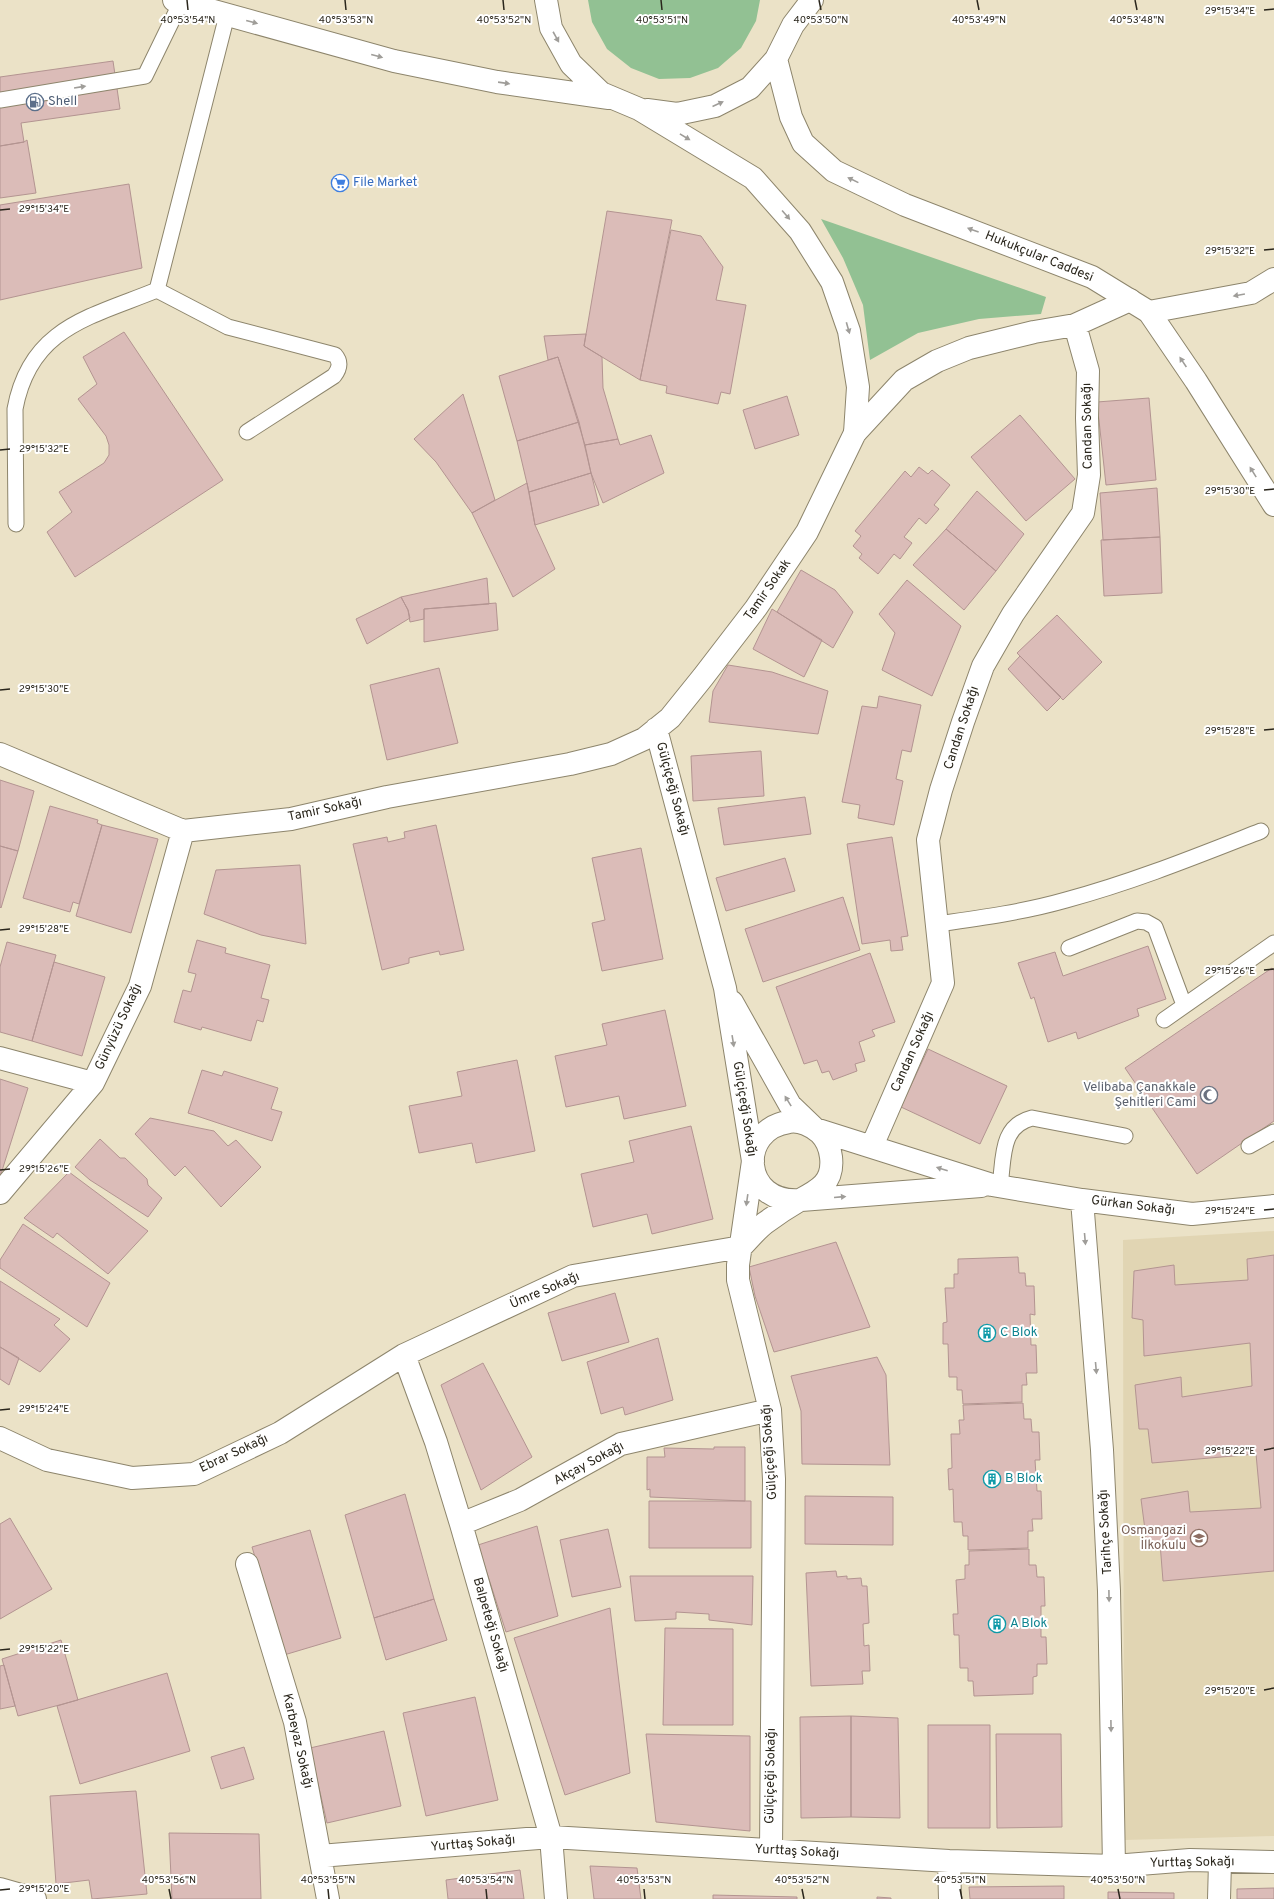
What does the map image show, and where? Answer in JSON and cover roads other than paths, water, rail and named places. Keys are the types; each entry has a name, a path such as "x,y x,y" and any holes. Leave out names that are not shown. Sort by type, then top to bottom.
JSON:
{"street":[{"path":"546,0 551,28 571,64 601,93 639,109 753,178 800,231 832,282 849,331 858,387 855,433"},
{"path":"793,24 797,0"},
{"path":"639,109 677,114 715,106 750,88 776,59 793,24 812,0"},
{"path":"177,1 394,61 497,82 616,99"},
{"name":"Hukukçular Caddesi","path":"776,59 791,117 803,144 834,171 905,205 1092,277 1149,312 1196,381 1274,505"},
{"path":"1149,312 1252,293 1274,279"},
{"path":"855,433 904,380 937,361 969,348 1075,325 1130,300"},
{"name":"Candan Sokağı","path":"872,1146 943,984 928,840 963,722 983,666 1013,614 1083,512 1089,475 1087,418 1088,371 1075,325"},
{"name":"Tamir Sokak","path":"656,729 670,718 756,608 807,532 855,433"},
{"name":"Tamir Sokağı","path":"0,754 184,831 291,819 387,797 570,764 611,754 644,739 656,729"},
{"name":"Gülçiçeği Sokağı","path":"656,729 725,988 753,1161 738,1265 738,1280 770,1410 774,1479 771,1850"},
{"name":"Günyüzü Sokağı","path":"0,1193 94,1083 140,986 184,831"},
{"name":"Gülçiçeği Sokağı","path":"725,988 790,1105 815,1129"},
{"path":"0,1058 94,1083"},
{"path":"741,1247 764,1224 813,1194 823,1186 829,1175 831,1162 830,1149 824,1138 815,1129 804,1124 791,1122 780,1124 769,1129 760,1138 755,1149 753,1161 754,1173 760,1184 768,1192 778,1198 790,1201 801,1200"},
{"name":"Gürkan Sokağı","path":"815,1129 996,1185 1082,1200 1192,1214 1274,1206"},
{"name":"Gürkan Sokağı","path":"801,1200 996,1185"},
{"name":"Tarihçe Sokağı","path":"1082,1200 1102,1450 1109,1591 1114,1866"},
{"name":"Ümre Sokağı","path":"404,1355 573,1276 741,1247"},
{"name":"Ebrar Sokağı","path":"0,1438 47,1460 132,1478 194,1474 280,1433 404,1355"},
{"name":"Balpeteği Sokağı","path":"404,1355 436,1442 551,1837 556,1899"},
{"name":"Akçay Sokağı","path":"460,1524 520,1500 621,1444 770,1410"},
{"name":"Karbeyaz Sokağı","path":"247,1564 295,1722 328,1899"},
{"name":"Yurttaş Sokağı","path":"320,1856 551,1837 949,1861 1114,1866 1190,1860 1220,1862 1274,1862"},
{"path":"949,1861 950,1899"},
{"path":"1219,1899 1220,1862"},
{"path":"0,1889 35,1899"}],"lane":[{"path":"0,100 145,76 177,1"},
{"path":"158,290 227,15"},
{"path":"16,524 15,409 18,390 34,357 59,333 74,323 158,290 228,328 335,354 339,359 338,371 334,376 247,432"},
{"path":"937,924 983,918 1065,901 1167,868 1261,831"},
{"path":"1069,948 1137,921 1146,922 1155,927 1184,1005"},
{"path":"1164,1020 1274,943"},
{"path":"996,1185 1008,1136 1016,1124 1024,1120 1032,1118 1125,1136"},
{"path":"1249,1146 1274,1132"}],"place":[{"name":"Shell","path":"35,102"},
{"name":"File Market","path":"340,183"},
{"name":"Velibaba Çanakkale Şehitleri Cami","path":"1209,1095"},
{"name":"C Blok","path":"987,1333"},
{"name":"B Blok","path":"992,1479"},
{"name":"Osmangazi İlkokulu","path":"1199,1538"},
{"name":"A Blok","path":"997,1624"}]}
